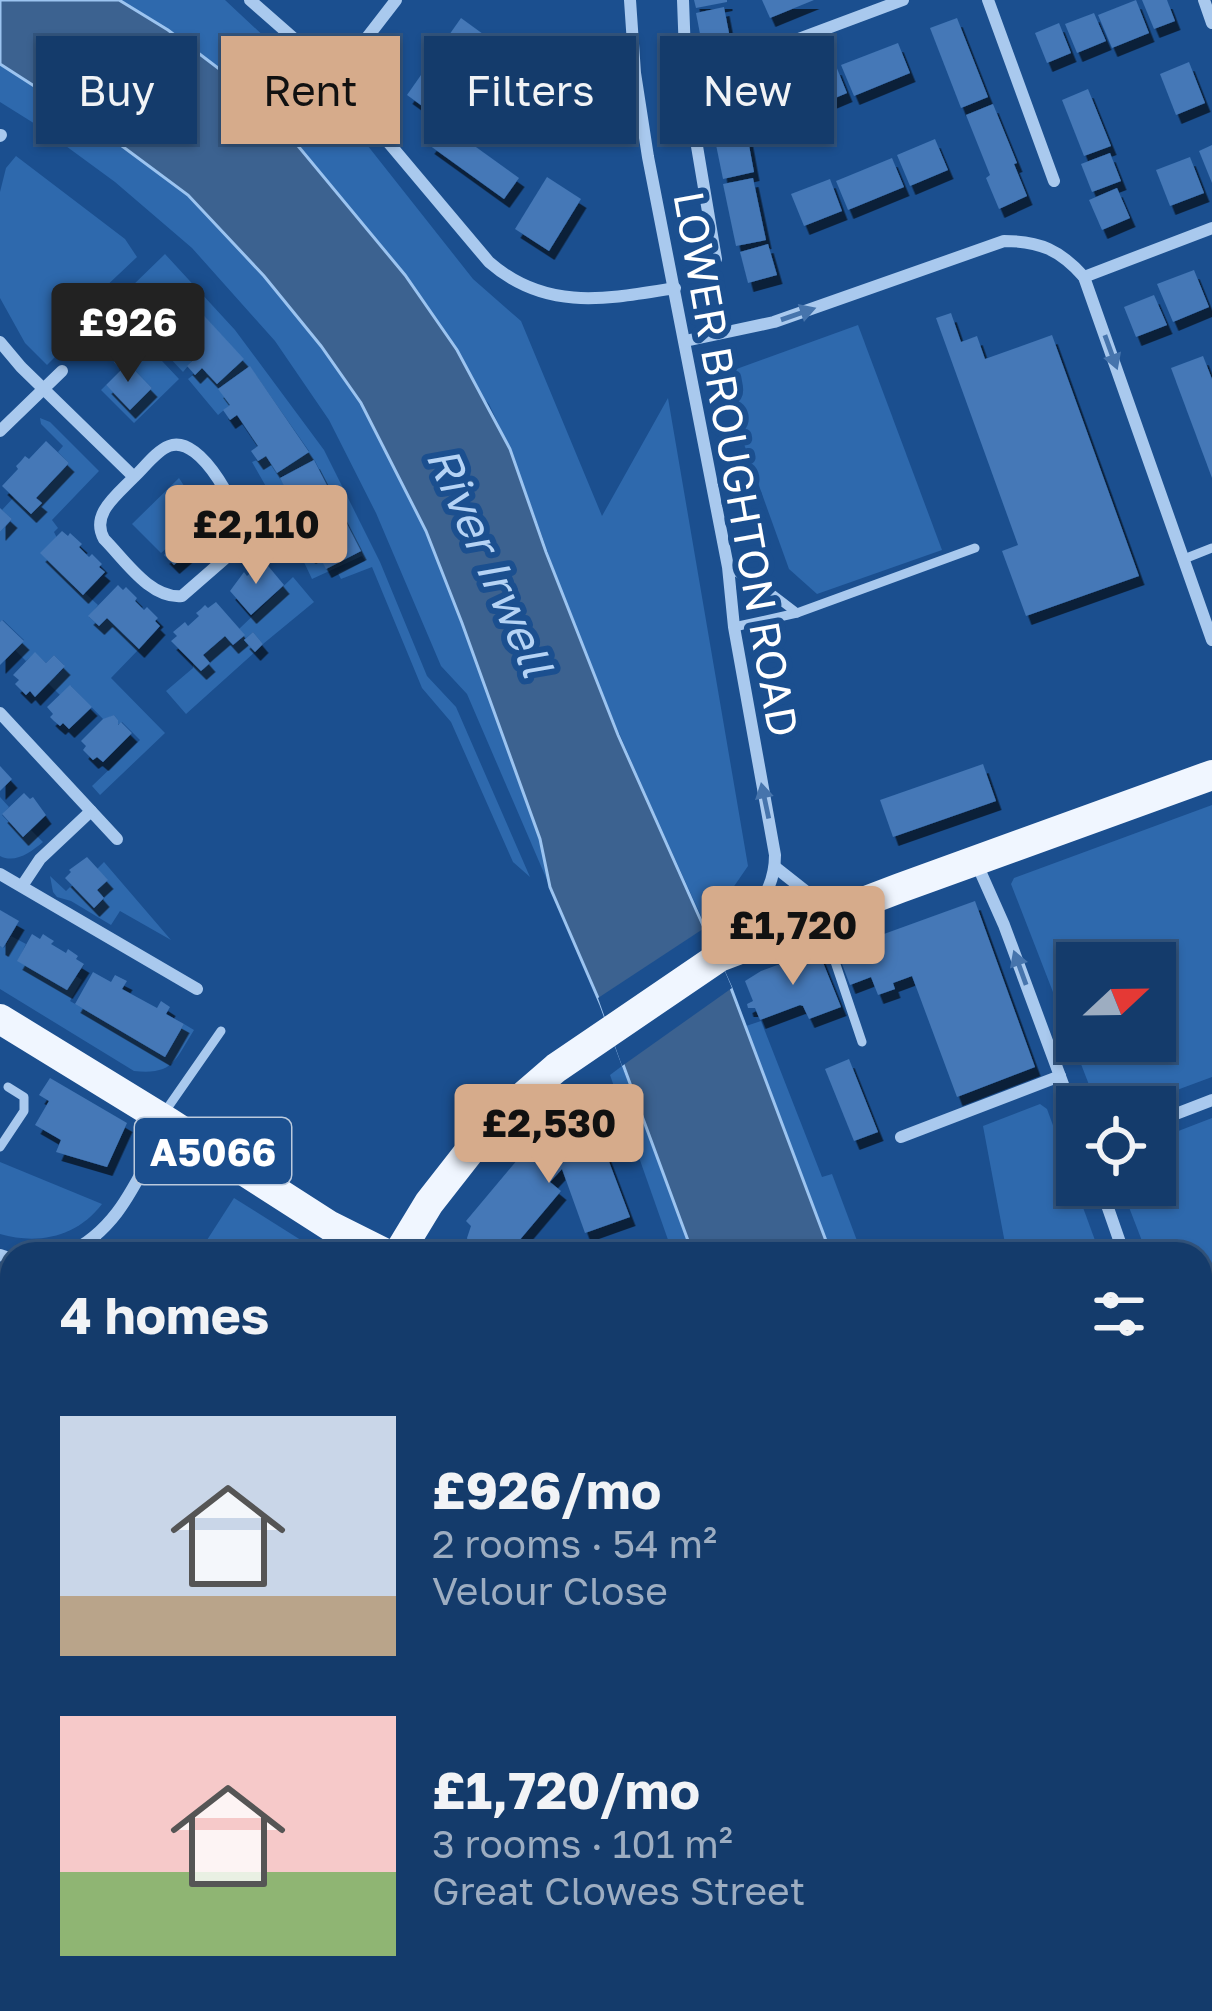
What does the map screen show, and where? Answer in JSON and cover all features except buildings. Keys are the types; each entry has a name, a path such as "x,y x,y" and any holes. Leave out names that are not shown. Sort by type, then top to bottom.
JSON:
{"main road":[{"path":"405,1242 429,1203 490,1125 556,1068 727,953 1212,776"},
{"name":"A5066","path":"0,1019 310,1214 363,1242"}],"street":[{"path":"250,0 291,36"},
{"path":"368,36 396,0"},
{"name":"LOWER BROUGHTON ROAD","path":"630,0 638,94 728,567 775,867"},
{"path":"683,0 684,36"},
{"path":"807,36 903,0"},
{"path":"1204,0 1212,22"},
{"path":"990,1 1054,181"},
{"path":"390,144 503,275 561,298 587,300 675,287"},
{"path":"697,144 716,260"},
{"path":"1084,277 1212,228"},
{"path":"685,341 774,322 1004,241 1041,243 1067,258 1084,277 1212,640"},
{"path":"0,342 134,477"},
{"path":"0,431 62,371"},
{"path":"183,445 206,461 242,525 242,545 182,596 159,593 98,531 103,511 134,477 166,446 183,445"},
{"path":"0,713 118,839"},
{"path":"22,886 40,859 92,811"},
{"path":"976,861 1064,1086"},
{"path":"727,953 766,898 775,867 813,896 821,917"},
{"path":"0,874 197,989"},
{"path":"901,1137 1060,1076"},
{"path":"1176,1114 1212,1100"},
{"path":"87,1242 112,1222 127,1199 165,1120"},
{"path":"1107,1206 1120,1242"}],"lane":[{"path":"734,628 797,614 975,548"},
{"path":"1184,560 1212,548"},
{"path":"728,567 797,614"},
{"path":"821,917 862,1042"},
{"path":"165,1120 221,1031"},
{"path":"0,1148 23,1111 23,1097 8,1087"},
{"path":"94,1238 97,1242"}],"shaded area":[{"path":"111,0 225,0 264,36 221,36 221,118 197,92 197,36 145,36"},
{"path":"0,64 36,87 36,124 0,102"},
{"path":"63,144 119,144 188,195 263,275 361,403 426,531 462,623 540,840 550,887 467,694 441,666 376,513 329,420 275,341 192,248"},
{"path":"246,144 366,144 473,279 521,321 602,516 668,398 748,866 706,927 591,667 489,404"},
{"path":"16,156 125,239 137,257 82,309 78,318 84,328 47,365 25,343 0,298 0,192 6,168"},
{"path":"165,254 235,330 324,450 380,562 427,676 456,707 530,877 513,862 451,722 422,688 372,567 341,579 338,573 365,561 362,556 312,579 302,558 317,552 361,551 315,461 280,477 289,496 276,504 252,462 266,456 278,473 309,451 250,367 219,389 230,405 218,415 188,379 202,368 217,383 243,359 174,283 147,308 159,322 148,335 130,315 143,302 130,288"},
{"path":"858,325 942,550 817,594 789,569 722,383 731,371"},
{"path":"168,332 193,360 183,372 154,341"},
{"path":"146,344 179,379 134,423 101,390 106,385 130,409 152,388 127,362"},
{"path":"40,418 50,422 99,471 52,520 58,528 54,532 85,593 98,605 89,617 99,626 107,618 139,649 111,678 165,733 100,795 92,786 140,740 122,722 118,725 114,715 104,720 71,686 60,695 48,683 64,665 54,655 46,663 35,653 26,661 15,650 24,640 0,622 0,532 12,519 2,510 14,497 32,513 41,503 36,498 69,463 58,452 63,446"},
{"path":"179,478 213,531 191,550 180,537 161,553 132,524"},
{"path":"293,577 314,602 263,644 253,632 245,639 255,652 186,714 166,691 193,668 193,662 201,671 209,664 203,655 225,636 233,645 244,636 239,629"},
{"path":"0,797 9,807 2,815 22,836 30,829 43,842 17,858 0,856"},
{"path":"1212,805 1212,1077 1176,1090 1176,1086 1090,1086 1080,1062 1176,1062 1176,942 1056,942 1056,1000 1011,884 1014,878"},
{"path":"104,862 171,940 120,911 111,925 53,892 50,876 66,891 72,885 94,908 104,899 97,890 97,869"},
{"path":"11,936 26,944 18,961 67,990 76,976 82,980 70,1001 165,1056 184,1024 194,1030 166,1068 134,1071 0,989 0,946 4,948"},
{"path":"761,1021 822,1177 832,1174 858,1242 827,1242 746,1026"},
{"path":"622,1066 688,1242 669,1242 610,1075"},
{"path":"1040,1104 1047,1109 1056,1134 1056,1206 1082,1206 1096,1242 1005,1242 983,1126"},
{"path":"1212,1118 1212,1242 1142,1242 1129,1206 1176,1206 1176,1132"},
{"path":"0,1162 102,1204 81,1224 56,1236 28,1239 0,1234"},
{"path":"234,1198 304,1242 206,1242"}],"water":[{"path":"0,0 119,0 176,36 36,36 36,87 0,64"},
{"name":"River Irwell","path":"197,52 221,70 221,144 296,144 405,275 457,350 510,449 618,735 731,988 826,1242 689,1242 601,1005 550,887 540,839 426,531 361,403 321,346 188,195 119,144 197,144"}],"pier":[{"path":"706,927 732,988 622,1066 598,998"}]}
